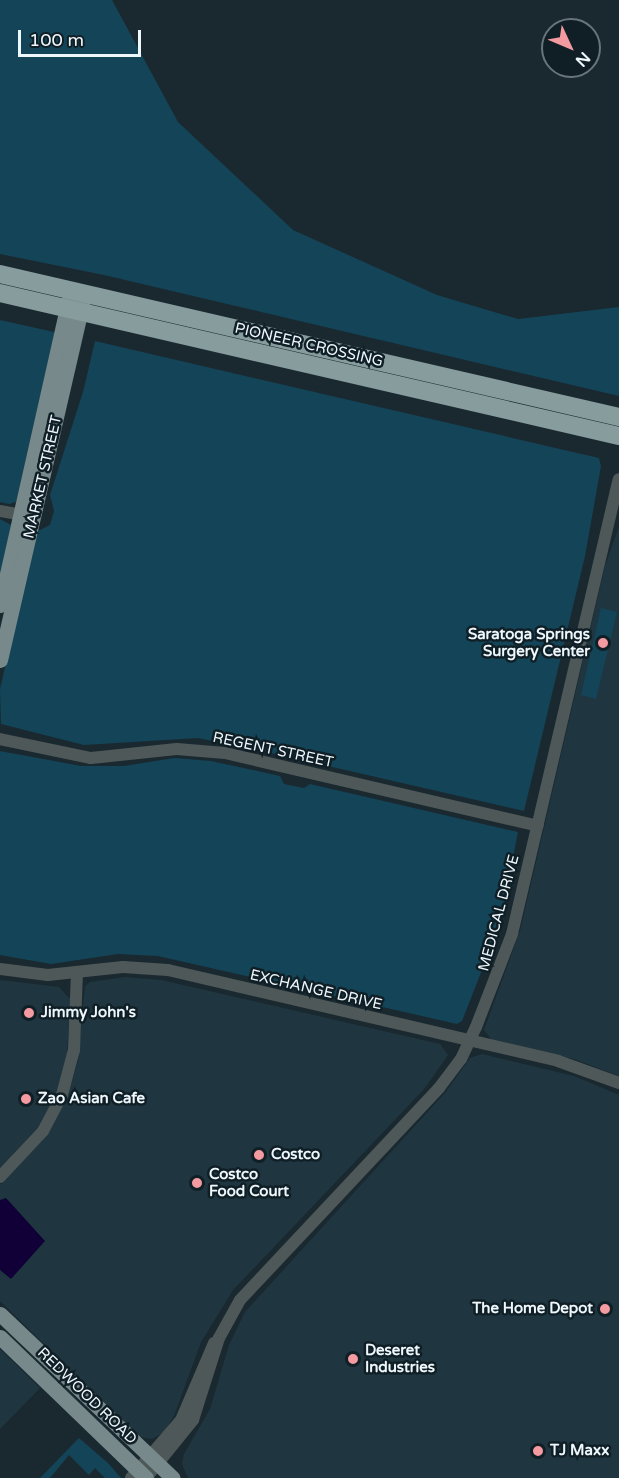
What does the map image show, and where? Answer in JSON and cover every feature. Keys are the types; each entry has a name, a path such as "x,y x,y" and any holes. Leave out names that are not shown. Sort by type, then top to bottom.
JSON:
{"highway":[{"name":"PIONEER CROSSING","path":"0,273 76,301 619,436"},
{"name":"PIONEER CROSSING","path":"0,293 76,301 619,417"}],"main road":[{"name":"MARKET STREET","path":"0,660 27,516 76,301"},
{"name":"MARKET STREET","path":"0,605 27,516"},
{"name":"REDWOOD ROAD","path":"0,1314 173,1478"},
{"name":"REDWOOD ROAD","path":"0,1337 141,1476"}],"street":[{"name":"MEDICAL DRIVE","path":"141,1476 155,1461 188,1408 208,1352 248,1291 439,1088 470,1041 507,950 619,479"},
{"path":"0,511 27,516"},
{"name":"REGENT STREET","path":"0,739 91,758 177,749 225,753 538,826"},
{"name":"EXCHANGE DRIVE","path":"0,969 37,975 123,967 168,970 575,1065 619,1083"},
{"path":"0,1177 43,1131 62,1095 74,1050 77,973"}],"shaded area":[{"path":"0,0 112,0 178,122 293,230 437,295 518,319 619,307 619,396 104,275 0,254"},
{"path":"0,320 54,332 16,502 9,504 0,502"},
{"path":"95,341 599,458 601,466 585,556 524,811 315,763 312,756 292,751 285,756 198,738 84,745 1,724 0,689 36,532 50,525 54,511 50,495 83,392"},
{"path":"0,519 11,525 0,588"},
{"path":"619,527 619,1076 574,1059 492,1040 484,1030 520,931 605,566"},
{"path":"601,608 617,612 596,699 581,695"},
{"path":"0,751 81,766 124,766 174,758 211,761 280,776 284,784 304,788 310,784 518,832 500,924 462,1021 457,1024 158,956 118,954 51,964 0,955"},
{"path":"125,977 161,980 440,1044 448,1055 425,1088 233,1290 201,1342 174,1416 164,1432 152,1439 140,1437 0,1301 0,1185 45,1137 68,1095 78,1061 85,986 90,982"},
{"path":"0,980 59,987 70,999 67,1055 58,1090 38,1127 0,1169"},
{"path":"482,1054 574,1076 619,1095 619,1478 188,1478 182,1464 184,1454 210,1409 229,1345 245,1312 445,1093 470,1058"},
{"path":"6,1198 45,1241 11,1279 0,1270 0,1200"},
{"path":"0,1349 40,1388 0,1429"},
{"path":"79,1438 108,1463 121,1478 105,1478 95,1468 89,1475 69,1455 50,1478 40,1478"}],"place":[{"name":"Saratoga Springs Surgery Center","path":"603,643"},
{"name":"Jimmy John's","path":"29,1013"},
{"name":"Zao Asian Cafe","path":"26,1099"},
{"name":"Costco","path":"259,1155"},
{"name":"Costco Food Court","path":"197,1183"},
{"name":"The Home Depot","path":"605,1309"},
{"name":"Deseret Industries","path":"353,1359"},
{"name":"TJ Maxx","path":"538,1451"}]}
